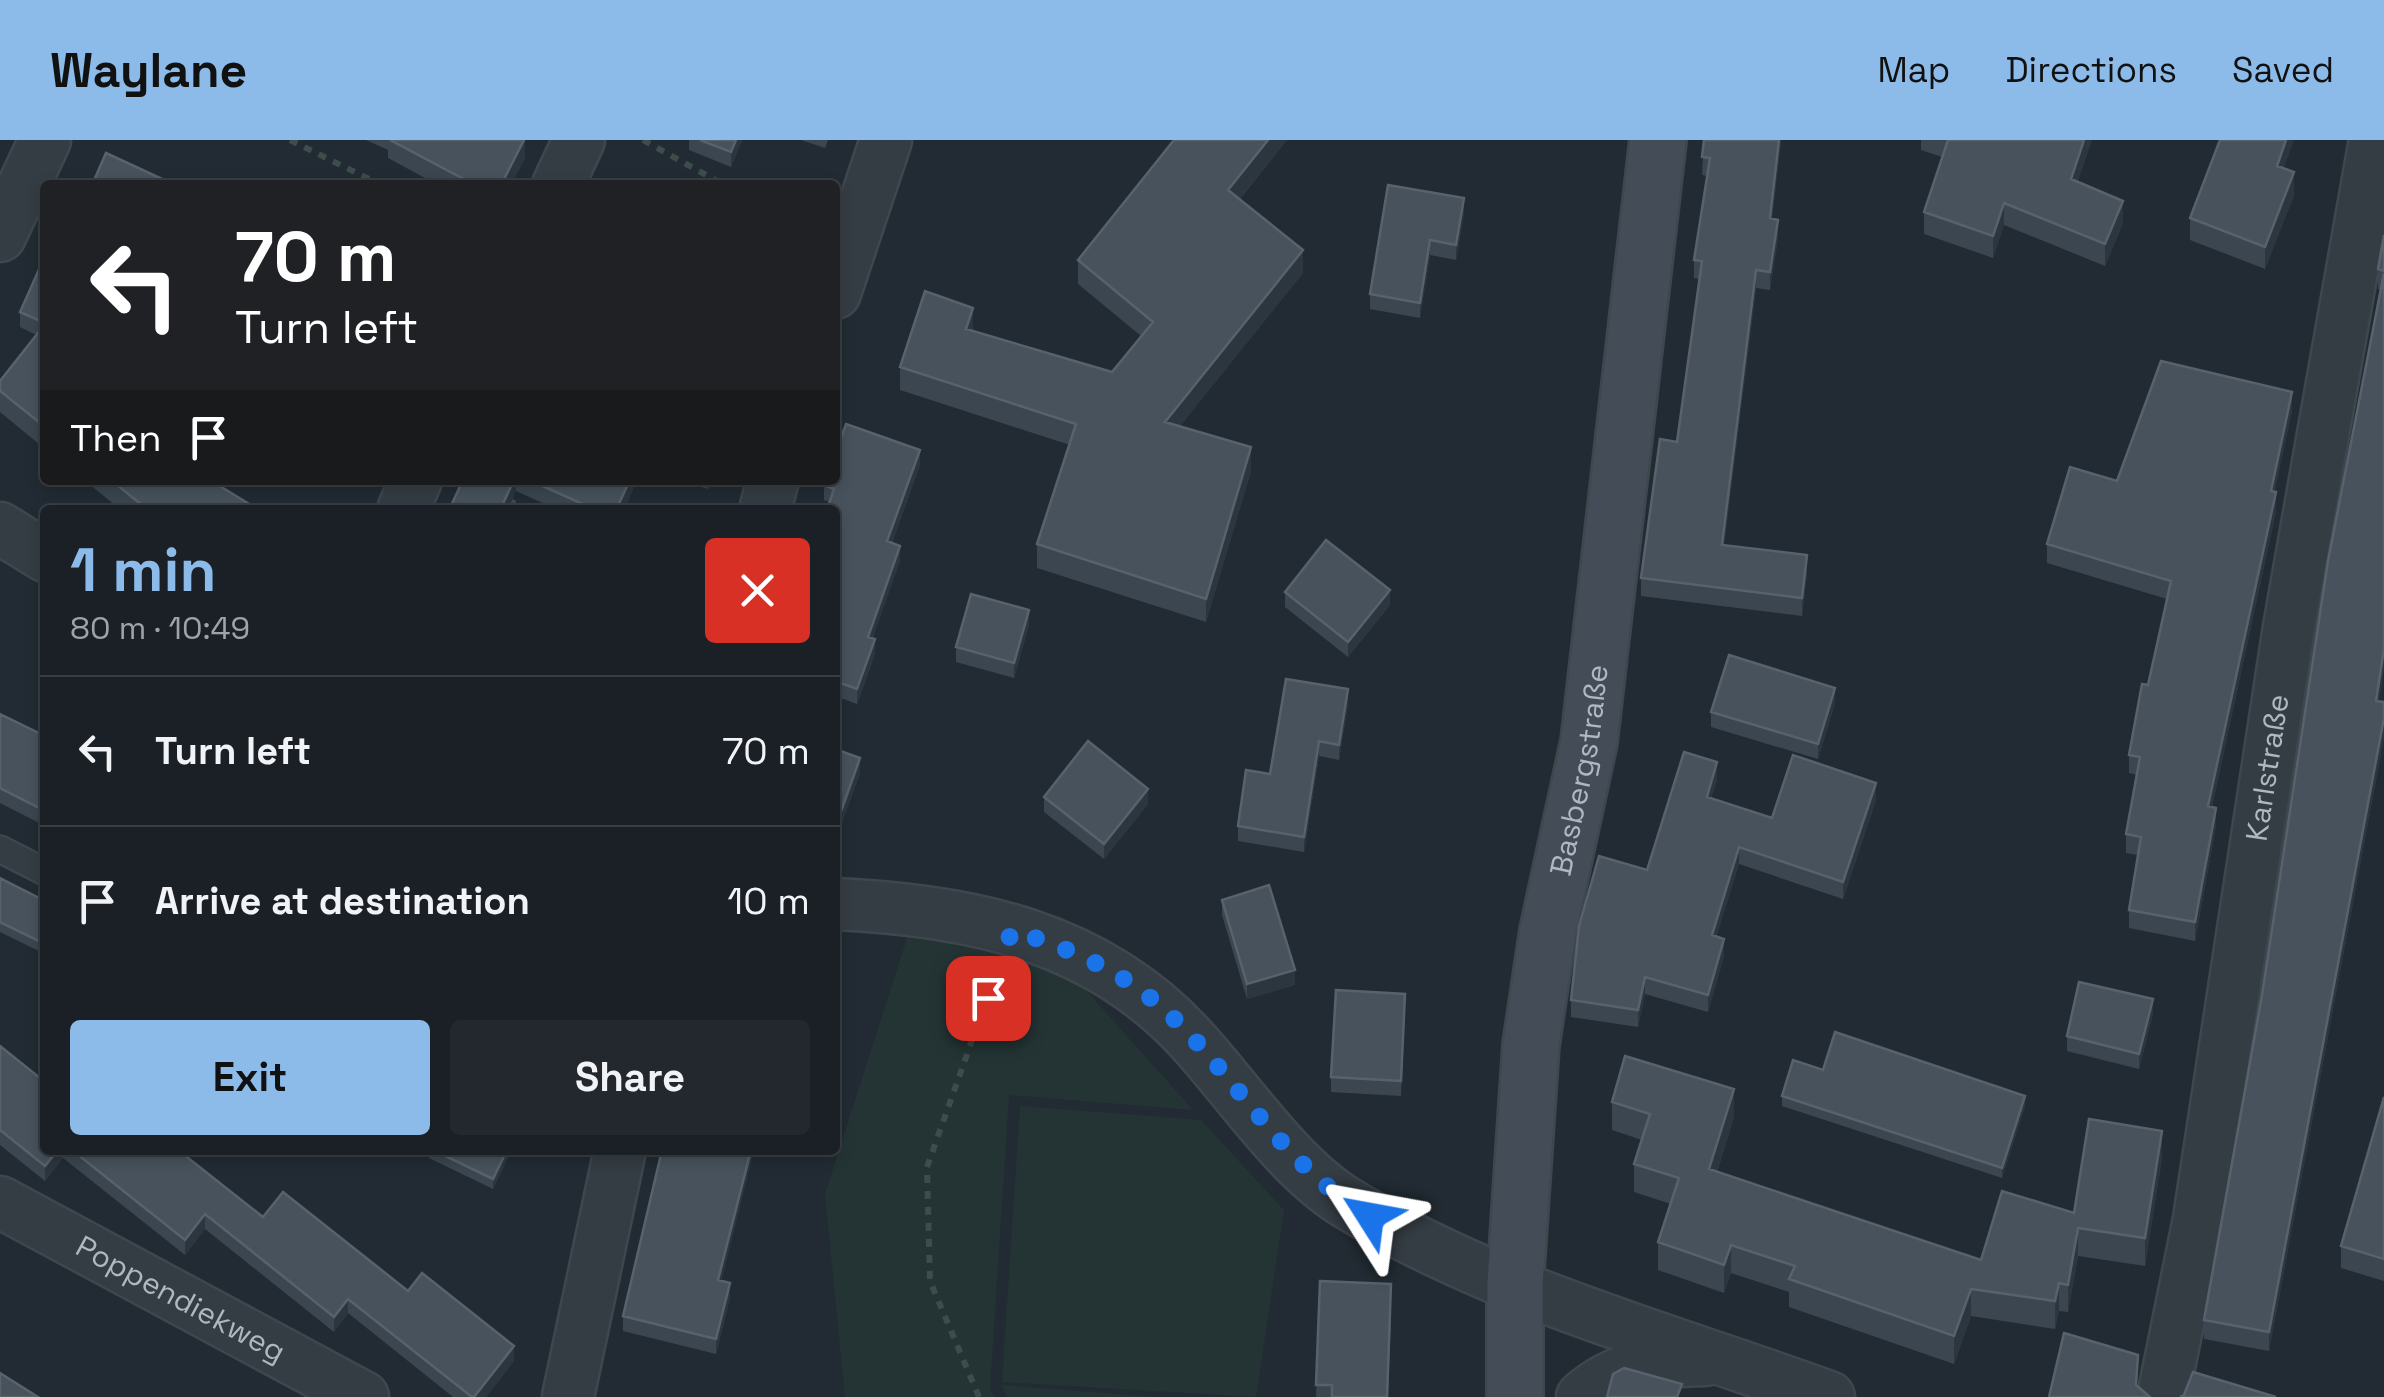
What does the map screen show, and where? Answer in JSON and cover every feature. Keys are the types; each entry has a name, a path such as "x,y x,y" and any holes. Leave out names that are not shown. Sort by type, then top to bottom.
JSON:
{"main road":[{"name":"Basbergstraße","path":"1515,1397 1515,1284 1531,1045 1548,931 1589,742 1658,140"}],"street":[{"path":"0,236 45,140"},
{"path":"560,180 579,140"},
{"path":"840,277 886,140"},
{"name":"Karlstraße","path":"2163,1397 2199,1219 2289,627 2375,140"},
{"path":"0,528 40,553"},
{"path":"840,904 893,907 1012,930 1082,953 1139,989 1190,1038 1267,1130 1342,1200 1428,1250 1829,1397"},
{"path":"568,1397 619,1155"},
{"name":"Poppendiekweg","path":"0,1202 363,1397"},
{"path":"1582,1397 1603,1378 1656,1361 1725,1359"}],"lane":[{"path":"0,849 40,869"}],"path":[{"path":"290,140 372,180"},
{"path":"643,140 715,180"},
{"path":"499,495 518,505"},
{"path":"978,1397 930,1281 927,1167 1012,930"}],"shaded area":[{"path":"908,935 1067,969 1193,1110 1009,1095 990,1388 994,1397 845,1397 825,1194"},
{"path":"1020,1106 1201,1120 1284,1210 1256,1397 1002,1382"},
{"path":"1001,1385 1155,1397 1007,1397"}],"building":[{"path":"390,140 524,140 504,180 466,180"},
{"path":"700,140 736,140 731,152"},
{"path":"1174,140 1268,140 1228,190 1303,250 1165,422 1251,447 1206,599 1037,544 1076,424 900,367 925,291 973,308 966,329 1112,372 1153,322 1078,260"},
{"path":"1704,140 1779,140 1770,218 1778,220 1770,272 1756,270 1722,545 1807,555 1802,598 1641,578 1660,439 1677,442 1702,261 1694,260 1710,158 1702,157"},
{"path":"1948,140 2084,140 2071,179 2123,201 2105,244 2004,203 1993,236 1924,212"},
{"path":"2220,140 2286,140 2277,166 2294,172 2265,247 2190,218"},
{"path":"106,153 164,180 94,180"},
{"path":"1388,185 1464,198 1456,245 1430,240 1420,303 1370,294"},
{"path":"2384,235 2384,271 2378,269"},
{"path":"40,267 40,321 20,312"},
{"path":"2384,273 2384,649 2376,701 2384,702 2384,718 2269,1332 2204,1320 2262,995 2328,561"},
{"path":"40,331 40,423 0,391 0,381"},
{"path":"2161,361 2292,392 2271,491 2276,492 2208,806 2216,808 2195,922 2129,910 2141,837 2126,834 2140,757 2129,755 2142,684 2148,685 2171,581 2047,544 2070,467 2117,481"},
{"path":"846,424 920,450 887,541 900,546 868,637 875,639 857,689 840,683 840,505 829,505 834,489 824,485 840,485 840,440"},
{"path":"117,485 218,485 251,505 142,505"},
{"path":"461,485 512,485 502,505 451,505"},
{"path":"540,485 628,485 618,505 585,505"},
{"path":"1326,540 1390,590 1348,642 1285,592"},
{"path":"971,594 1029,610 1014,663 956,647"},
{"path":"1729,655 1835,688 1818,744 1711,712"},
{"path":"1286,679 1348,689 1339,745 1319,741 1304,837 1238,826 1246,770 1270,774"},
{"path":"0,714 40,734 40,808 0,788"},
{"path":"1088,741 1148,789 1104,844 1044,797"},
{"path":"840,751 860,758 840,814"},
{"path":"1684,752 1717,762 1707,797 1772,818 1793,755 1876,783 1843,882 1739,847 1712,935 1724,939 1708,995 1645,977 1638,1010 1571,1000 1579,926 1599,856 1647,870"},
{"path":"0,878 40,898 40,942 0,922"},
{"path":"1269,885 1295,970 1247,984 1222,900"},
{"path":"2079,982 2153,999 2139,1054 2067,1036"},
{"path":"1336,990 1405,994 1401,1081 1331,1077"},
{"path":"1835,1032 2025,1096 2002,1168 1782,1096 1793,1060 1823,1070"},
{"path":"0,1046 40,1078 40,1155 54,1155 45,1166 0,1130"},
{"path":"1625,1056 1734,1089 1709,1169 1981,1260 2002,1191 2074,1213 2089,1119 2162,1131 2145,1238 2078,1228 2068,1285 2059,1283 2055,1301 1971,1289 1954,1336 1789,1279 1795,1266 1731,1245 1724,1265 1658,1242 1679,1178 1634,1164 1650,1114 1612,1102"},
{"path":"2384,1097 2384,1259 2341,1246"},
{"path":"78,1155 184,1155 263,1217 283,1192 408,1291 422,1273 514,1346 472,1397 348,1299 334,1317 205,1214 185,1240"},
{"path":"443,1155 505,1155 493,1179"},
{"path":"661,1155 750,1155 718,1280 730,1283 716,1339 623,1316"},
{"path":"1320,1281 1391,1284 1387,1397 1332,1397 1332,1385 1316,1385"},
{"path":"2064,1333 2138,1355 2136,1385 2150,1397 2049,1397"},
{"path":"1624,1368 1682,1384 1677,1397 1607,1397 1613,1374"},
{"path":"2193,1372 2276,1397 2180,1397"},
{"path":"0,1373 38,1397 0,1397"}],"route":[{"path":"988,998 1012,930 1082,953 1139,989 1190,1038 1267,1130 1342,1200 1370,1216"}]}
